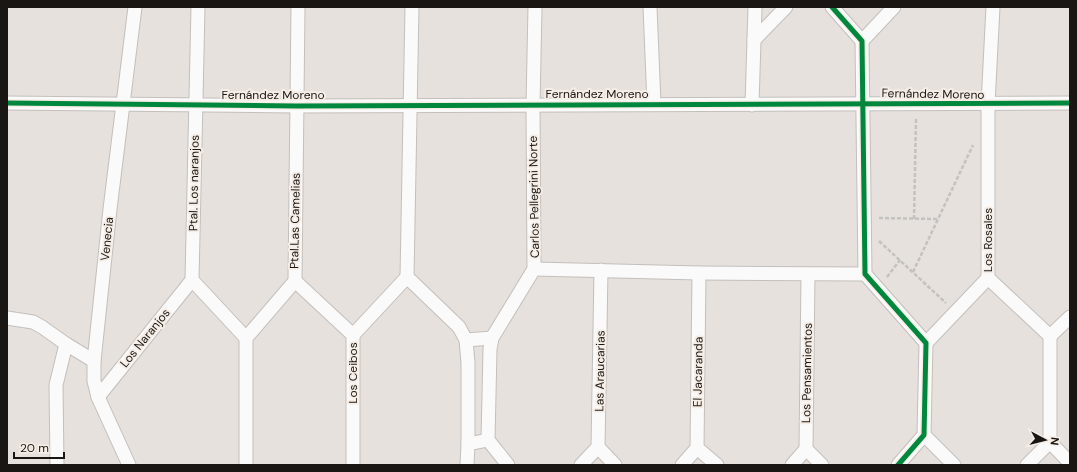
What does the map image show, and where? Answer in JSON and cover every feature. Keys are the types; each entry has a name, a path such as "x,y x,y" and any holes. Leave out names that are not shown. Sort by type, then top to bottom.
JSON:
{"street":[{"name":"Venecia","path":"129,465 98,397 94,381 94,361 110,209 135,7"},
{"name":"Ptal. Los naranjos","path":"192,280 198,7"},
{"name":"Ptal.Las Camelias","path":"246,338 295,281 298,7"},
{"path":"353,335 407,277 412,7"},
{"name":"Carlos Pellegrini Norte","path":"488,440 490,348 492,338 534,269 533,105 535,7"},
{"path":"650,7 654,104"},
{"path":"752,105 755,7"},
{"path":"754,40 786,7"},
{"path":"832,7 862,41 865,274 926,343"},
{"path":"862,41 894,7"},
{"name":"Los Rosales","path":"993,7 988,104 988,278 1050,336"},
{"name":"Fernández Moreno","path":"7,103 296,106 1070,103"},
{"path":"534,269 699,273 865,274"},
{"name":"Las Araucarias","path":"598,447 601,270"},
{"name":"El Jacaranda","path":"697,448 699,273"},
{"name":"Los Pensamientos","path":"806,449 808,274"},
{"path":"407,277 459,327 466,340 468,363 467,465"},
{"path":"898,465 924,435 926,343 988,278"},
{"path":"192,280 246,338 246,465"},
{"name":"Los Naranjos","path":"98,397 192,280"},
{"name":"Los Ceibos","path":"295,281 353,335 354,465"},
{"path":"1070,317 1050,336 1050,442 1070,463"},
{"path":"7,318 32,322 94,361"},
{"path":"466,340 492,338"},
{"path":"57,465 56,385 66,344"},
{"path":"924,435 954,465"},
{"path":"468,444 488,440 508,465"},
{"path":"1027,465 1050,442"},
{"path":"581,465 598,447 615,465"},
{"path":"682,465 697,448 717,465"},
{"path":"792,465 806,449 822,465"}],"path":[{"path":"914,218 916,119"},
{"path":"913,272 975,141"},
{"path":"878,218 938,219"},
{"path":"877,239 946,304"},
{"path":"886,278 900,260"}],"cycle path":[{"path":"832,7 862,41 865,274 926,343 924,435 898,465"},
{"path":"7,103 296,106 1070,103"}]}
